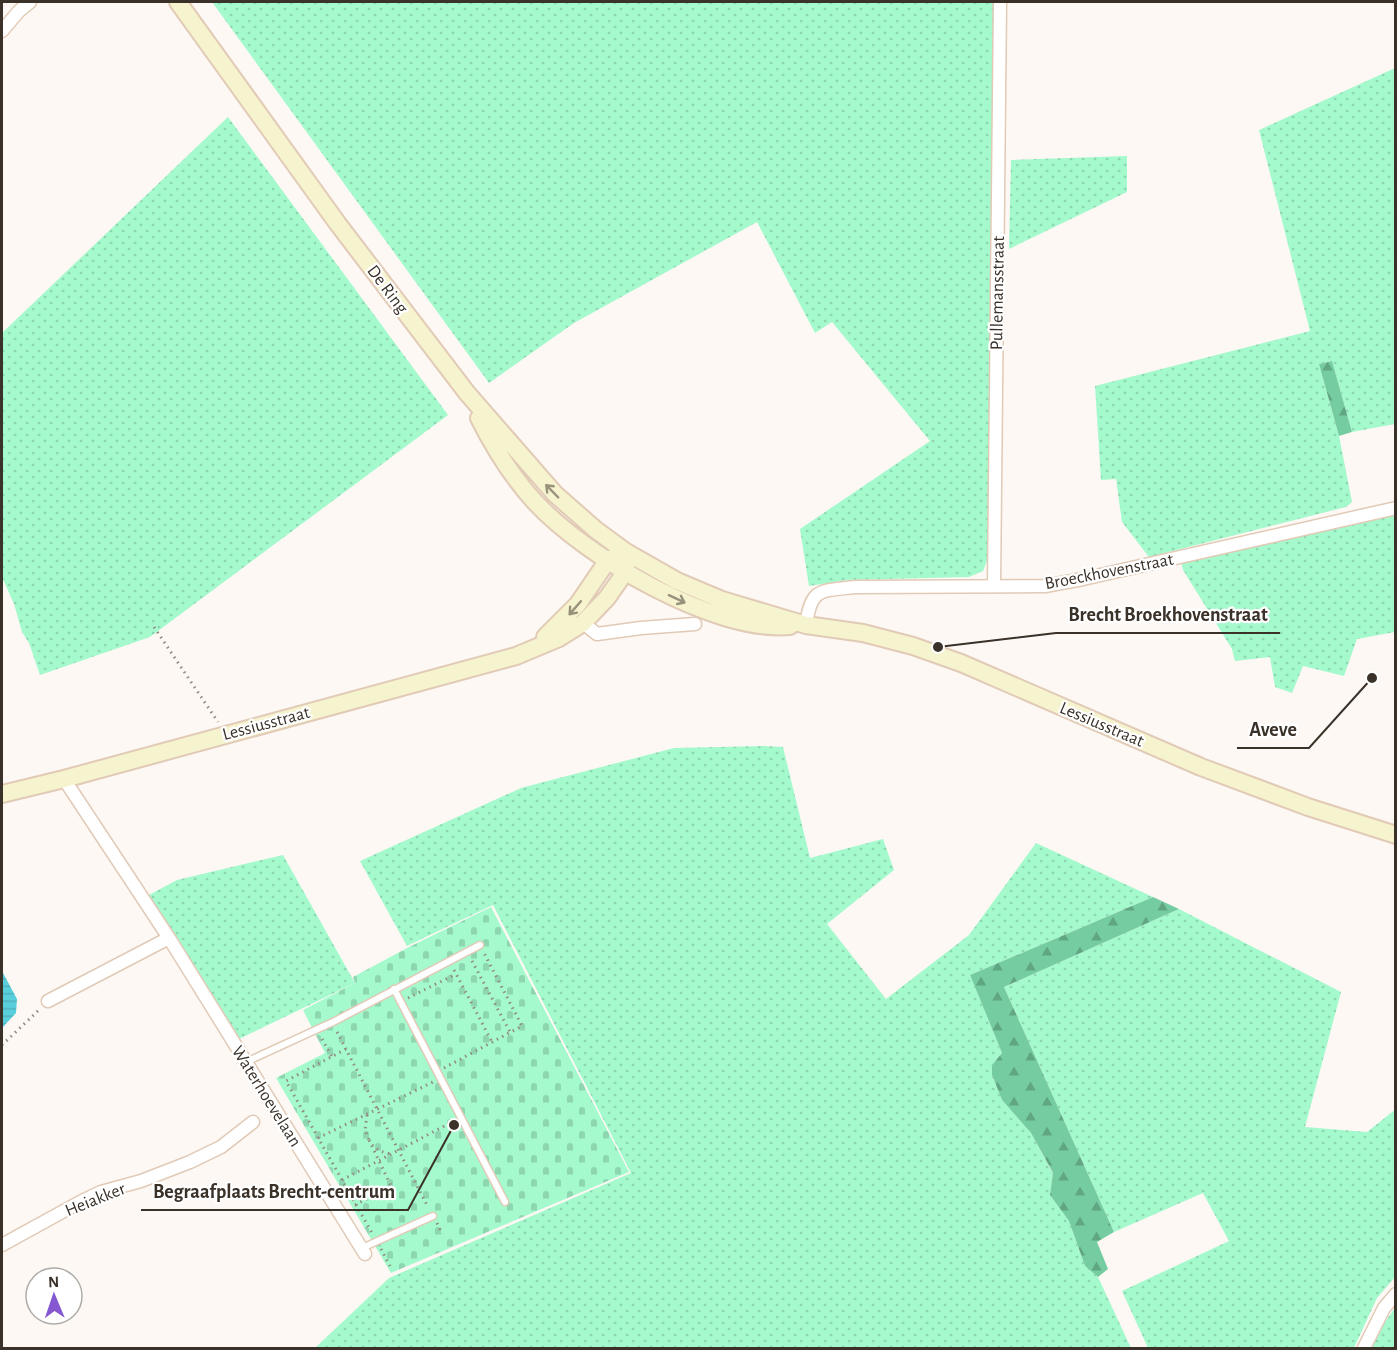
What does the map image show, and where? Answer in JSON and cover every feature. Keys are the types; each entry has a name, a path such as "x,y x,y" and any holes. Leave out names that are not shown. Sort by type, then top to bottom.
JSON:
{"main road":[{"name":"De Ring","path":"178,2 338,224 467,393 549,488 596,530 626,552"},
{"path":"467,393 497,449 521,485 571,536 626,571"},
{"path":"608,560 626,552 626,571"},
{"name":"Lessiusstraat","path":"626,552 676,581 707,595 806,625 863,633 913,646 952,660 1201,767 1308,807 1395,835"},
{"name":"Lessiusstraat","path":"530,649 573,610 608,560"},
{"name":"Lessiusstraat","path":"2,794 516,656 559,638 583,623 608,598 626,571 692,606 728,618 764,626 806,625"}],"street":[{"path":"2,31 30,2"},
{"name":"Pullemansstraat","path":"994,585 1000,2"},
{"name":"Broeckhovenstraat","path":"806,625 808,607 813,598 826,590 855,587 1045,585 1083,579 1395,508"},
{"path":"583,623 597,634 695,624"},
{"name":"Waterhoevelaan","path":"64,779 169,938 364,1251"},
{"path":"48,1001 169,938"},
{"name":"Heiakker","path":"2,1245 101,1192 157,1176 221,1147 254,1122"},
{"path":"1364,1348 1384,1308 1395,1293"}],"lane":[{"path":"246,1062 333,1022 480,945"},
{"path":"394,989 505,1202"},
{"path":"364,1251 376,1242 433,1216"}],"path":[{"path":"154,627 225,734"},
{"path":"318,1138 378,1109 522,1026 480,945"},
{"path":"467,951 510,1032"},
{"path":"449,960 492,1042"},
{"path":"401,1002 456,974"},
{"path":"2,1045 48,1001"},
{"path":"333,1022 442,1234"},
{"path":"317,1029 332,1057"},
{"path":"346,1049 286,1081 390,1266"},
{"path":"356,1205 391,1186 365,1130 367,1115"},
{"path":"342,1180 461,1117"},
{"path":"369,1140 380,1151 390,1154"}],"green space":[{"path":"212,2 994,2 989,556 983,571 969,577 847,580 809,586 800,529 930,441 832,322 815,333 757,222 574,323 489,383"},
{"path":"1395,68 1395,424 1352,432 1332,361 1319,364 1339,436 1352,502 1346,507 1149,557 1122,522 1116,479 1101,480 1095,386 1310,331 1259,130"},
{"path":"228,117 448,415 150,637 40,675 2,577 2,333"},
{"path":"1127,156 1127,192 1009,249 1011,160"},
{"path":"1332,361 1352,432 1339,436 1319,364"},
{"path":"1395,515 1395,632 1357,639 1344,676 1303,666 1292,693 1275,687 1270,657 1235,661 1232,649 1183,570 1181,562"},
{"path":"783,747 810,858 883,839 894,870 827,924 886,999 969,935 1036,843 1153,897 970,975 1002,1053 992,1065 992,1075 1002,1100 1031,1133 1053,1174 1050,1195 1069,1221 1085,1266 1098,1277 1131,1348 315,1348 389,1278 631,1173 493,905 407,946 360,861 521,788 674,748"},
{"path":"283,855 355,983 237,1040 149,895 177,880"},
{"path":"1153,897 1179,909 1004,987 1114,1232 1097,1242 1108,1269 1098,1277 1085,1266 1069,1221 1050,1195 1053,1173 1031,1133 1002,1100 992,1075 992,1065 1002,1053 970,975"},
{"path":"491,907 629,1172 391,1273 276,1078 325,1053 303,1010 355,983 353,977"},
{"path":"1179,909 1341,992 1305,1127 1367,1132 1396,1109 1395,1277 1377,1298 1354,1348 1148,1348 1122,1291 1229,1241 1203,1193 1114,1232 1004,987"},
{"path":"1395,1308 1395,1348 1372,1348 1380,1329"}],"water":[{"path":"2,971 17,999 16,1013 2,1028"}],"place":[{"name":"Brecht Broekhovenstraat","path":"938,647"},
{"name":"Aveve","path":"1372,678"},
{"name":"Begraafplaats Brecht-centrum","path":"454,1125"}]}
